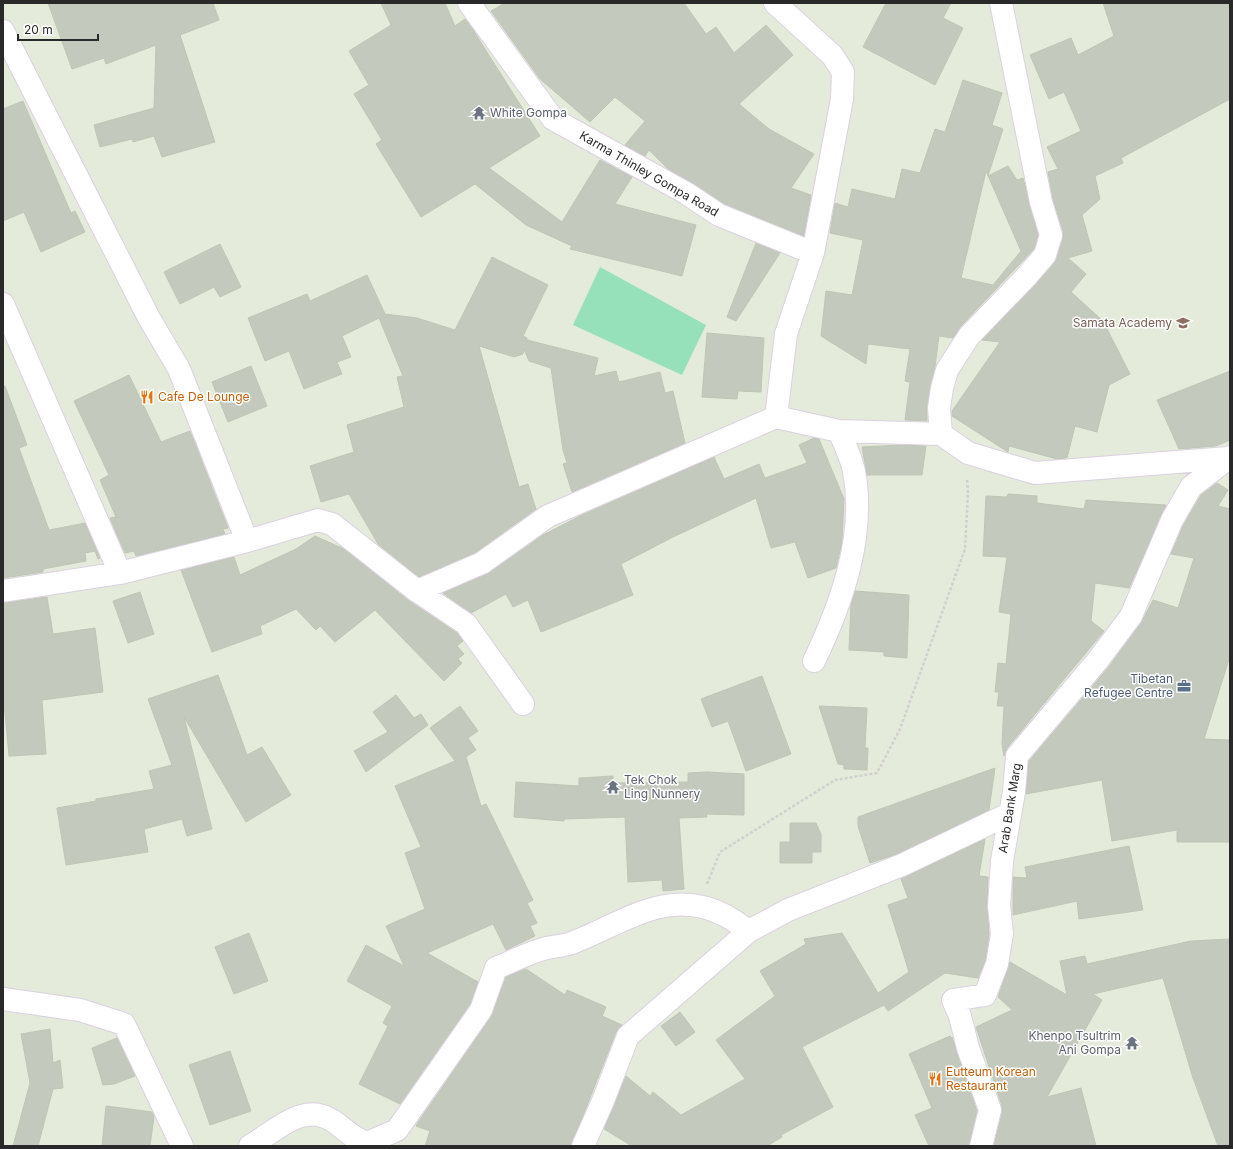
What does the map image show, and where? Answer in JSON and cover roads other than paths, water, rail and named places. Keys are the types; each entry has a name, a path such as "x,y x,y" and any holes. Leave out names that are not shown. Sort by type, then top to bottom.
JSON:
{"street":[{"name":"Karma Thinley Gompa Road","path":"469,3 553,119 686,193 719,215 813,253"},
{"path":"775,3 832,55 843,72 842,99 813,253 786,334 776,417"},
{"path":"941,434 939,408 947,370 969,336 1045,255 1051,235 1041,202 1001,3"},
{"path":"3,31 149,318 179,368 247,541"},
{"path":"3,304 120,573"},
{"path":"417,591 482,563 548,516 776,417 839,431 941,434 968,453 1035,473 1229,458"},
{"path":"814,660 830,627 854,548 858,507 854,469 839,431"},
{"name":"Arab Bank Marg","path":"981,1146 990,1110 968,1048 960,1016 953,1000 985,995 997,964 1002,934 999,906 1002,861 1014,792 1017,756 1098,660 1131,616 1172,520 1191,487 1229,458"},
{"path":"3,591 120,573 247,541 318,520 332,524 417,591 466,624 523,704"},
{"path":"583,1146 603,1101 628,1036 749,931 788,910 902,865 1009,814"},
{"path":"250,1146 288,1122 309,1113 323,1115 335,1122 356,1140 367,1143 397,1130 481,1010 496,968 546,948 572,943 630,916 670,904 698,905 726,916 749,931"},
{"path":"3,999 80,1010 124,1024 182,1146"}],"place":[{"name":"White Gompa","path":"479,113"},
{"name":"Samata Academy","path":"1183,323"},
{"name":"Cafe De Lounge","path":"147,397"},
{"name":"Tibetan Refugee Centre","path":"1184,686"},
{"name":"Tek Chok Ling Nunnery","path":"613,787"},
{"name":"Khenpo Tsultrim Ani Gompa","path":"1132,1043"},
{"name":"Eutteum Korean Restaurant","path":"935,1079"}]}
